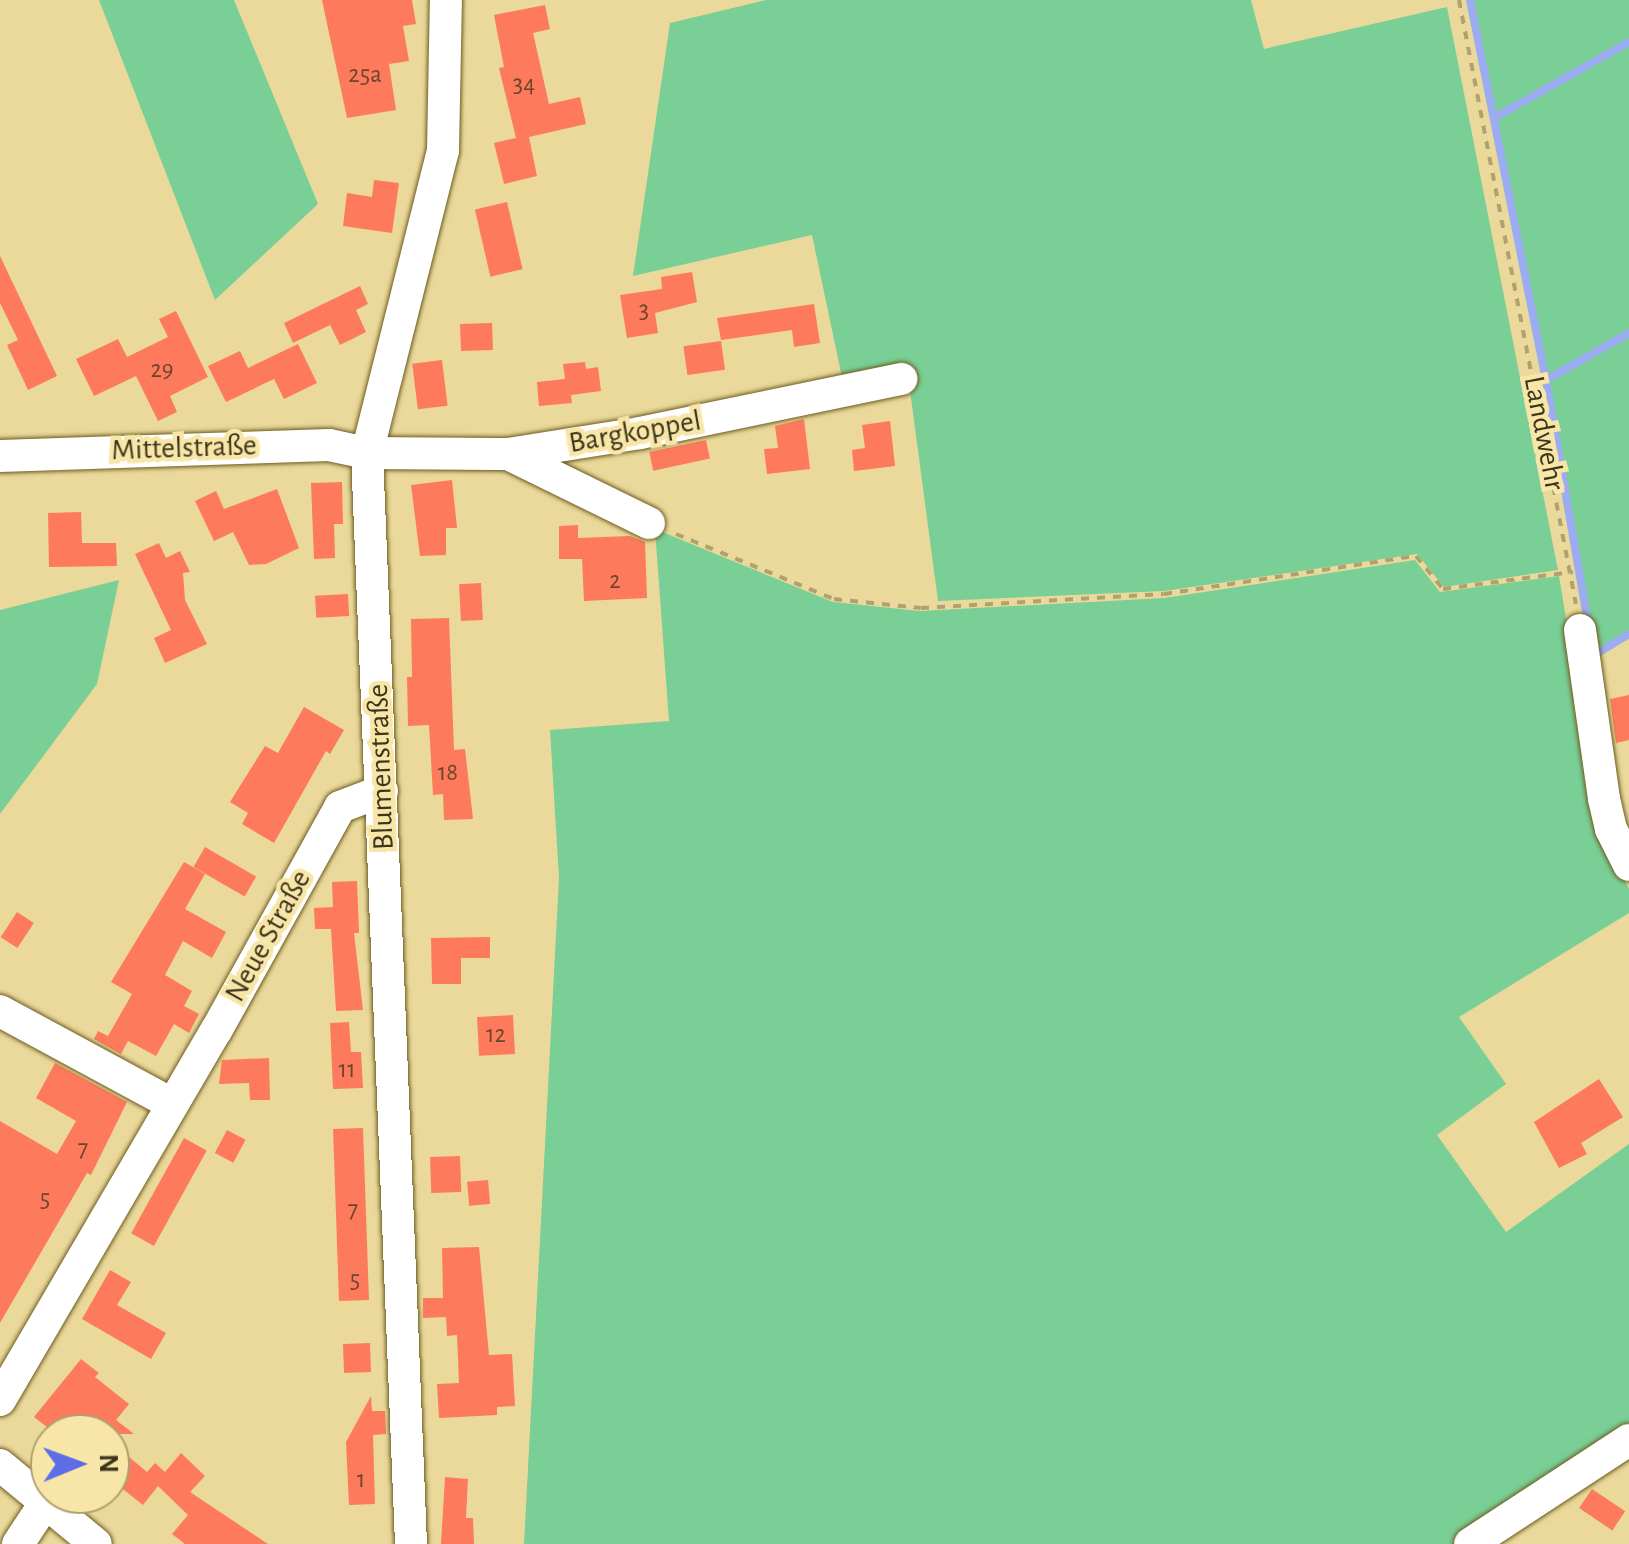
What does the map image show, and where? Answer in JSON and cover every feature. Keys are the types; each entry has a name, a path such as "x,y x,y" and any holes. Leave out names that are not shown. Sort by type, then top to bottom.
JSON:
{"street":[{"name":"Blumenstraße","path":"411,1544 366,453 443,151 446,0"},
{"name":"Bargkoppel","path":"366,453 508,454 640,433 901,379"},
{"name":"Mittelstraße","path":"0,456 329,444 366,453"},
{"path":"508,454 648,523"},
{"path":"1580,630 1604,799 1611,829 1629,865"},
{"name":"Neue Straße","path":"0,1400 340,806 382,790"},
{"path":"0,1012 172,1104"},
{"path":"1470,1544 1629,1440"},
{"path":"0,1466 30,1491"},
{"path":"18,1544 37,1514"},
{"path":"58,1514 96,1544"}],"path":[{"name":"Landwehr","path":"1459,0 1572,572 1580,630"},
{"path":"648,523 834,598 921,608 1164,594 1416,556 1442,589 1572,572"}],"green space":[{"path":"99,0 234,0 318,204 215,300"},
{"path":"766,0 1251,0 1264,49 1447,7 1558,570 1444,587 1417,554 1164,591 938,601 909,383 844,387 812,235 633,276 670,23"},
{"path":"1474,0 1629,0 1629,39 1496,114"},
{"path":"1629,44 1629,331 1548,378 1497,120"},
{"path":"1629,336 1629,632 1595,651 1550,382"},
{"path":"655,529 833,602 920,611 1164,598 1415,560 1440,592 1559,576 1601,831 1629,889 1629,913 1459,1017 1506,1084 1437,1135 1506,1232 1629,1144 1629,1431 1454,1544 524,1544 559,878 550,730 669,721"},
{"path":"119,580 97,684 0,814 0,610"}],"building":[{"path":"322,0 412,0 416,24 403,26 409,61 389,64 396,110 347,118"},
{"path":"545,5 550,29 533,33 549,104 580,97 586,124 529,137 537,176 504,184 494,143 516,138 499,68 504,67 494,15"},
{"path":"374,180 399,183 392,233 343,226 347,193 372,197"},
{"path":"507,202 523,269 490,277 475,209"},
{"path":"0,256 57,376 28,390 7,345 18,340 0,303"},
{"path":"692,272 697,302 655,313 658,333 627,338 620,295 662,289 661,277"},
{"path":"360,286 368,304 356,310 366,332 340,345 330,325 293,343 284,323"},
{"path":"814,304 820,343 794,347 792,330 721,340 717,318"},
{"path":"176,311 208,377 170,396 177,412 158,421 136,376 94,396 76,359 118,339 127,357 168,337 159,319"},
{"path":"492,323 493,350 461,351 460,324"},
{"path":"721,341 725,370 687,375 683,346"},
{"path":"298,344 317,383 284,399 274,379 226,402 208,366 240,351 248,368"},
{"path":"442,360 448,406 418,409 412,364"},
{"path":"585,362 586,369 598,367 601,391 571,395 572,403 539,406 537,382 565,379 563,364"},
{"path":"804,419 810,469 767,474 764,449 778,448 775,426"},
{"path":"890,421 895,466 854,471 852,450 865,448 862,425"},
{"path":"706,440 710,459 653,471 649,452"},
{"path":"452,480 457,528 446,528 446,555 420,556 411,485"},
{"path":"342,482 343,524 334,524 335,558 314,559 311,483"},
{"path":"277,489 299,548 266,564 249,565 233,532 214,541 195,501 216,491 224,509"},
{"path":"81,512 82,543 116,543 117,566 49,567 48,513"},
{"path":"578,525 578,538 630,536 645,542 647,598 584,601 582,559 559,559 559,526"},
{"path":"159,543 166,558 180,551 190,572 183,573 185,600 207,644 165,663 154,638 171,630 135,554"},
{"path":"481,583 483,620 461,621 459,584"},
{"path":"348,594 349,616 316,618 315,596"},
{"path":"449,618 454,750 465,749 473,819 444,820 443,794 433,795 429,725 408,726 411,619"},
{"path":"1629,695 1629,740 1616,743 1610,699"},
{"path":"304,707 344,730 330,754 326,751 274,843 242,824 248,813 230,802 265,746 278,753"},
{"path":"205,847 256,876 245,896 194,867"},
{"path":"184,862 205,874 185,909 226,932 212,958 183,941 165,975 192,991 184,1006 199,1014 189,1033 174,1024 156,1056 128,1041 121,1054 94,1039 98,1031 108,1036 132,994 111,982"},
{"path":"357,881 359,933 354,933 363,1010 336,1011 331,929 315,929 314,908 333,907 332,882"},
{"path":"17,912 34,923 17,948 1,937"},
{"path":"490,937 490,958 461,958 461,984 432,984 431,938"},
{"path":"513,1015 515,1054 479,1056 477,1017"},
{"path":"349,1022 351,1052 361,1052 363,1088 333,1089 330,1023"},
{"path":"269,1058 270,1100 250,1100 249,1083 219,1084 222,1060"},
{"path":"55,1063 127,1102 91,1175 87,1173 0,1323 0,1121 57,1154 76,1121 36,1098"},
{"path":"1599,1079 1623,1117 1581,1143 1587,1154 1559,1168 1534,1122"},
{"path":"363,1128 369,1300 339,1301 333,1129"},
{"path":"227,1130 246,1140 233,1163 215,1153"},
{"path":"184,1138 207,1151 154,1246 131,1233"},
{"path":"460,1156 461,1192 431,1193 430,1157"},
{"path":"488,1180 490,1204 469,1206 467,1182"},
{"path":"479,1247 489,1355 512,1354 515,1406 497,1407 497,1415 439,1418 437,1384 459,1383 457,1335 447,1336 446,1317 423,1318 423,1298 443,1298 442,1248"},
{"path":"110,1270 131,1282 117,1305 166,1333 151,1359 82,1319"},
{"path":"370,1343 371,1372 344,1373 343,1344"},
{"path":"81,1359 99,1373 95,1377 129,1404 121,1414 36,1414"},
{"path":"371,1396 372,1411 385,1411 386,1434 373,1435 375,1504 349,1505 346,1442"},
{"path":"181,1453 205,1476 190,1492 268,1544 185,1544 172,1534 188,1515 158,1486 143,1505 130,1495 130,1458 147,1472 155,1463 165,1472"},
{"path":"445,1477 468,1479 466,1518 473,1518 474,1544 441,1544"},
{"path":"1592,1489 1625,1511 1612,1530 1579,1508"}],"waterway":[{"path":"1470,0 1546,380 1588,623"},
{"path":"1494,118 1629,42"},
{"path":"1546,380 1629,333"},
{"path":"1594,655 1629,634"}]}
